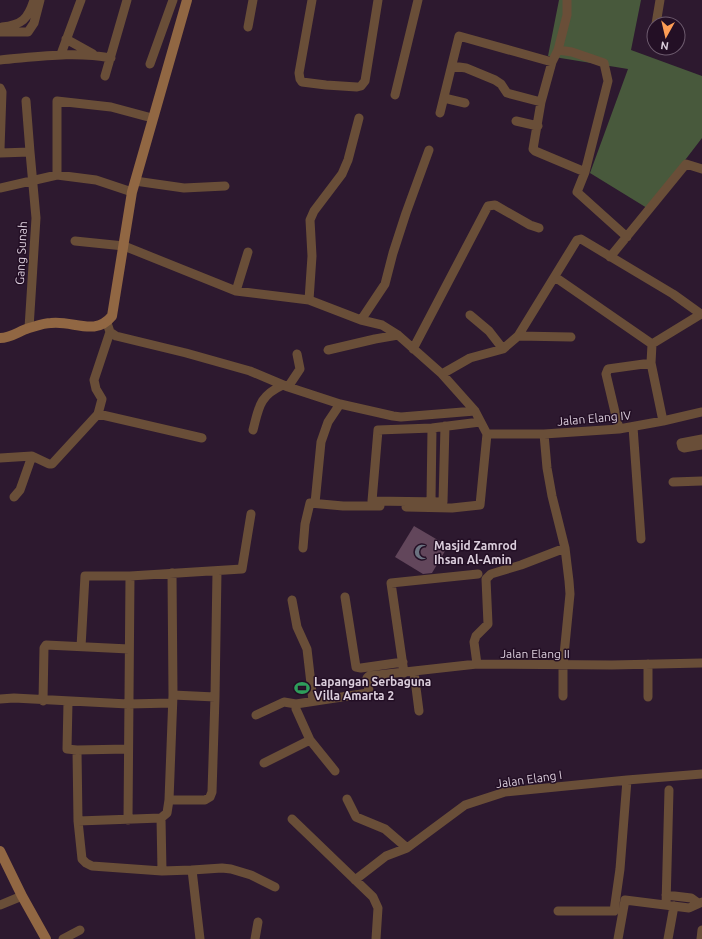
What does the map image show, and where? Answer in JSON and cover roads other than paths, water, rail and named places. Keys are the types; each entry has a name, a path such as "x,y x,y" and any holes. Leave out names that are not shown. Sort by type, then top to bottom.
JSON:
{"street":[{"path":"0,28 13,26 22,22 30,13 34,0"},
{"path":"0,32 28,32 34,23 40,0"},
{"path":"61,54 81,0"},
{"path":"105,76 128,0"},
{"path":"150,64 173,0"},
{"path":"0,458 32,456 52,464 98,414 102,399 96,389 94,380 112,316 132,192 187,0"},
{"path":"248,27 252,0"},
{"path":"312,0 299,73 302,82 326,86 357,87 361,86 364,81 378,0"},
{"path":"395,95 418,0"},
{"path":"567,0 567,15 558,50 552,62 541,102 534,150 585,172"},
{"path":"657,16 660,0"},
{"path":"440,113 459,36 552,62"},
{"path":"66,39 96,55"},
{"path":"558,50 572,52 603,62 608,81 585,172 577,192 627,237"},
{"path":"0,60 61,54 96,55 111,58"},
{"path":"452,66 466,68 495,80 501,84 507,93 541,102"},
{"path":"0,88 2,92 0,149"},
{"path":"444,98 465,103"},
{"name":"Gang Sunah","path":"26,101 36,218 29,328"},
{"path":"57,175 58,102 111,108 152,118"},
{"path":"309,300 312,256 311,217 342,174 348,160 358,118"},
{"path":"516,121 538,126"},
{"path":"362,320 385,284 406,213 429,150"},
{"path":"0,153 30,152"},
{"path":"610,257 686,164 702,169"},
{"path":"0,188 57,175 96,180 132,192"},
{"path":"135,181 184,188 225,186"},
{"path":"413,349 488,206 495,205 530,225 539,228"},
{"path":"442,374 470,358 503,349 518,336 577,240 581,239 673,294 701,314 652,344"},
{"path":"75,241 124,246 236,291 309,300 362,320 382,325 398,335 442,374 475,411 487,434 480,505 452,508 343,506 310,503 305,524 303,548"},
{"path":"236,291 248,252"},
{"path":"555,277 652,344"},
{"path":"470,315 489,331 503,349"},
{"path":"0,338 6,338 29,328 51,322 108,328 116,336 186,353 250,371 285,386 340,404 397,417 475,411"},
{"path":"328,350 375,338 398,335"},
{"path":"518,336 571,337"},
{"path":"652,344 651,363 663,421"},
{"path":"253,430 261,401 274,389 285,386 300,370 301,367 297,354"},
{"path":"619,429 606,374 607,371 608,369 651,363"},
{"path":"315,503 321,442 328,422 340,404"},
{"name":"Jalan Elang IV","path":"487,434 544,434 619,429 702,412"},
{"path":"98,414 202,438"},
{"path":"445,426 443,502 372,501 378,430 432,428 445,426 480,422"},
{"path":"632,427 641,539"},
{"path":"431,501 432,428"},
{"path":"544,434 547,468 552,496 565,548 570,594 563,668 563,696"},
{"path":"702,439 682,442 681,445 684,448 702,445"},
{"path":"14,497 20,490 32,456"},
{"path":"673,482 702,481"},
{"path":"81,647 85,576 130,576 242,569 251,514"},
{"path":"477,664 474,642 476,636 488,624 486,579 492,574 521,565 565,548"},
{"path":"169,800 205,800 211,795 215,697 217,571"},
{"path":"78,821 161,818 167,813 169,800 172,699 172,573"},
{"path":"404,673 391,583 478,574"},
{"path":"128,820 130,576"},
{"path":"345,597 356,667 361,668 403,662"},
{"path":"256,715 284,702 296,704 312,701 307,649 297,627 292,600"},
{"path":"43,701 45,646 129,649"},
{"name":"Jalan Elang II","path":"312,701 368,692 369,676 477,664 563,668 702,663"},
{"path":"648,664 648,697"},
{"path":"530,671 563,668"},
{"path":"414,672 419,711"},
{"path":"0,699 14,698 43,701 128,704 172,699 215,697"},
{"path":"68,702 66,747 69,750 128,750"},
{"path":"296,704 296,709 310,740 335,771"},
{"path":"264,763 310,740"},
{"path":"77,750 78,821 82,858 88,865 162,870 231,869 251,875 275,887"},
{"name":"Jalan Elang I","path":"356,880 386,856 407,848 465,805 505,792 702,774"},
{"path":"558,911 614,911 620,869 627,780"},
{"path":"668,939 670,905 666,895 669,790"},
{"path":"347,799 356,817 385,829 407,848"},
{"path":"161,818 162,870"},
{"path":"292,819 373,897 378,908 376,939"},
{"path":"0,851 4,865 46,939"},
{"path":"192,870 200,939"},
{"path":"666,895 691,898 700,903"},
{"path":"0,905 22,896"},
{"path":"618,939 625,900 689,908 700,903"},
{"path":"255,939 258,922"},
{"path":"63,939 80,930"},
{"path":"701,939 702,930"}],"place":[{"name":"Masjid Zamrod Ihsan Al-Amin","path":"422,552"},
{"name":"Lapangan Serbaguna Villa Amarta 2","path":"302,688"}]}
